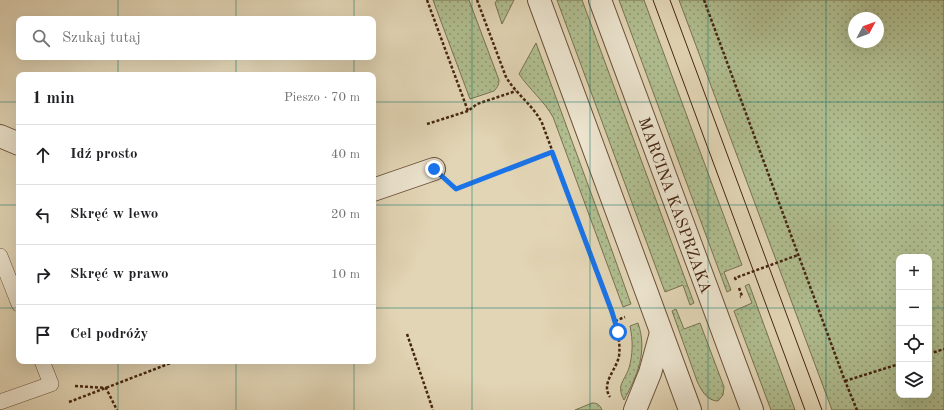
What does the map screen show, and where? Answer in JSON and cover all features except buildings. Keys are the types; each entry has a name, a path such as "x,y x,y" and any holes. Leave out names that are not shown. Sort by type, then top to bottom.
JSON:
{"street":[{"path":"539,0 690,410"},
{"name":"MARCINA KASPRZAKA","path":"600,0 752,410"},
{"path":"0,136 16,143"},
{"path":"376,189 434,169"},
{"path":"635,410 650,373 661,333"}],"lane":[{"path":"0,256 16,296"},
{"path":"0,402 51,384 43,364"}],"path":[{"path":"427,0 468,111"},
{"path":"477,0 509,82 539,117 612,312 620,344 619,357 607,388 611,399"},
{"path":"704,0 845,382 857,410"},
{"path":"427,124 468,111 478,104 516,91"},
{"path":"434,169 456,189 552,152"},
{"path":"736,298 742,296 735,278 798,255"},
{"path":"407,334 433,410"},
{"path":"932,353 944,349"},
{"path":"62,405 168,364"},
{"path":"845,382 896,365"},
{"path":"51,384 106,388"},
{"path":"106,388 117,410"}],"green space":[{"path":"433,0 469,0 499,80 498,86 494,91 470,99"},
{"path":"497,0 514,0 502,24 495,3"},
{"path":"557,0 582,0 694,303 690,305 683,285 665,292"},
{"path":"619,0 644,0 742,265 724,272 731,290 727,292"},
{"path":"679,0 944,0 944,410 832,410"},
{"path":"536,43 631,304 623,307 553,117 519,74"},
{"path":"749,284 795,410 771,410 734,311 752,303 745,286"},
{"path":"676,309 684,329 700,323 724,387 723,395 718,401 714,401 708,397 697,381 672,311"},
{"path":"638,323 642,344 640,363 637,373 624,400 621,387 629,368 632,352 630,326"},
{"path":"592,403 596,403 602,410 575,410"}],"tram line":[{"path":"653,0 805,410"},
{"path":"670,0 822,410"}],"route":[{"path":"434,169 456,189 552,152 612,312 618,332"}]}
